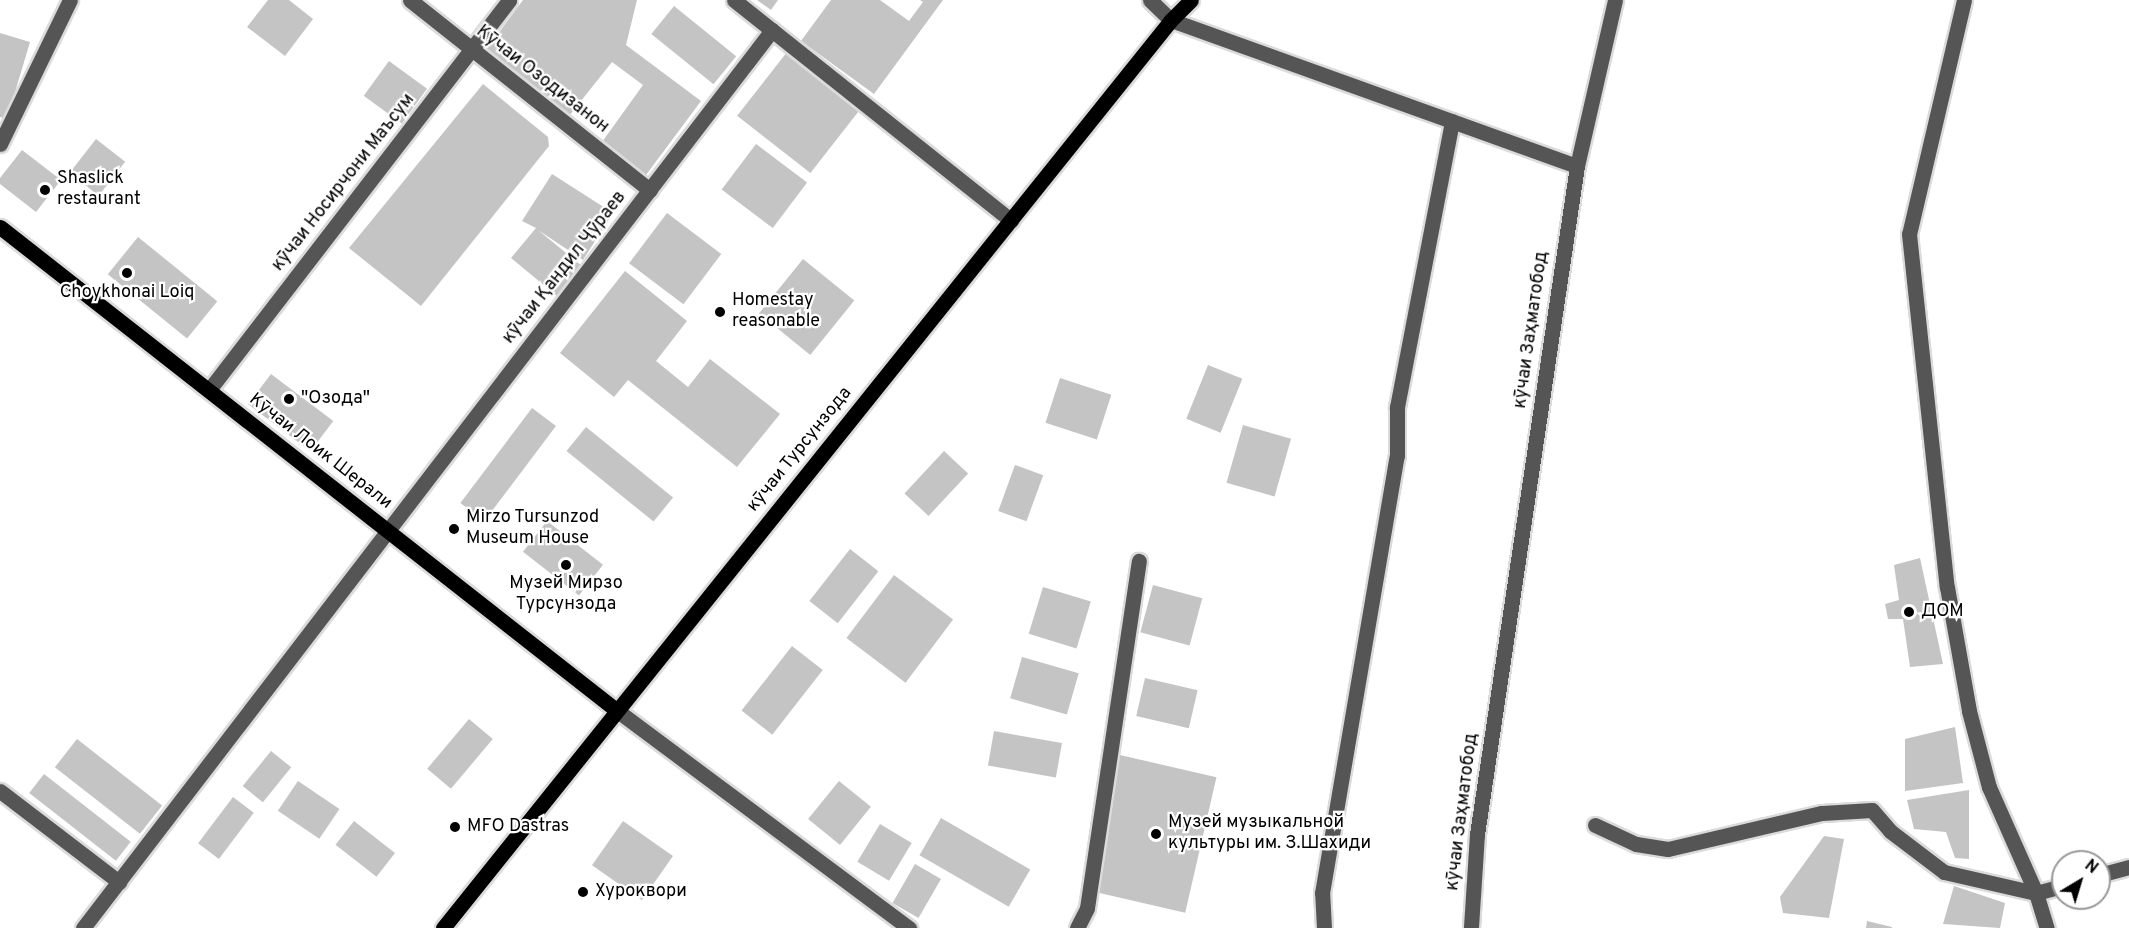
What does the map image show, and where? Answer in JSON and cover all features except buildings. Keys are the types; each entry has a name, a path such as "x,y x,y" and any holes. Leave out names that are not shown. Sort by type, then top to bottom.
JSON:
{"main road":[{"name":"кӯчаи Турсунзода","path":"443,928 615,709 1171,20 1191,0"},
{"name":"Кӯчаи Лоик Шерали","path":"0,226 615,709"}],"street":[{"path":"0,144 70,0"},
{"name":"Кӯчаи Озодизанон","path":"410,0 650,190"},
{"name":"кӯчаи Носирчони Маъсум","path":"209,390 509,0"},
{"path":"734,0 1011,219"},
{"path":"1150,0 1171,20 1577,166"},
{"name":"кӯчаи Заҳматобод","path":"1471,928 1477,834 1577,166 1615,0"},
{"path":"1964,0 1909,234 1945,575 1969,711 1989,787 2036,893 2046,928"},
{"name":"кӯчаи Қандил Ҷӯраев","path":"83,928 772,30"},
{"path":"1324,928 1322,893 1397,456 1397,407 1452,121"},
{"path":"1077,928 1087,908 1139,561"},
{"path":"615,709 909,928"},
{"path":"0,791 119,882"},
{"path":"1595,825 1636,844 1668,849 1822,813 1872,810 1890,831 1944,872 2036,893 2051,889"},
{"path":"2111,872 2129,867"}],"place":[{"name":"Shaslick restaurant","path":"45,190"},
{"name":"Choykhonai Loiq","path":"127,273"},
{"name":"Homestay reasonable","path":"720,312"},
{"name":"\"Озода\"","path":"289,399"},
{"name":"Mirzo Tursunzod Museum House","path":"454,529"},
{"name":"Музей Мирзо Турсунзода","path":"566,565"},
{"name":"ДОМ","path":"1909,612"},
{"name":"MFO Dastras","path":"455,827"},
{"name":"Музей музыкальной культуры им. З.Шахиди","path":"1156,834"},
{"name":"Хуроквори","path":"583,892"}]}
